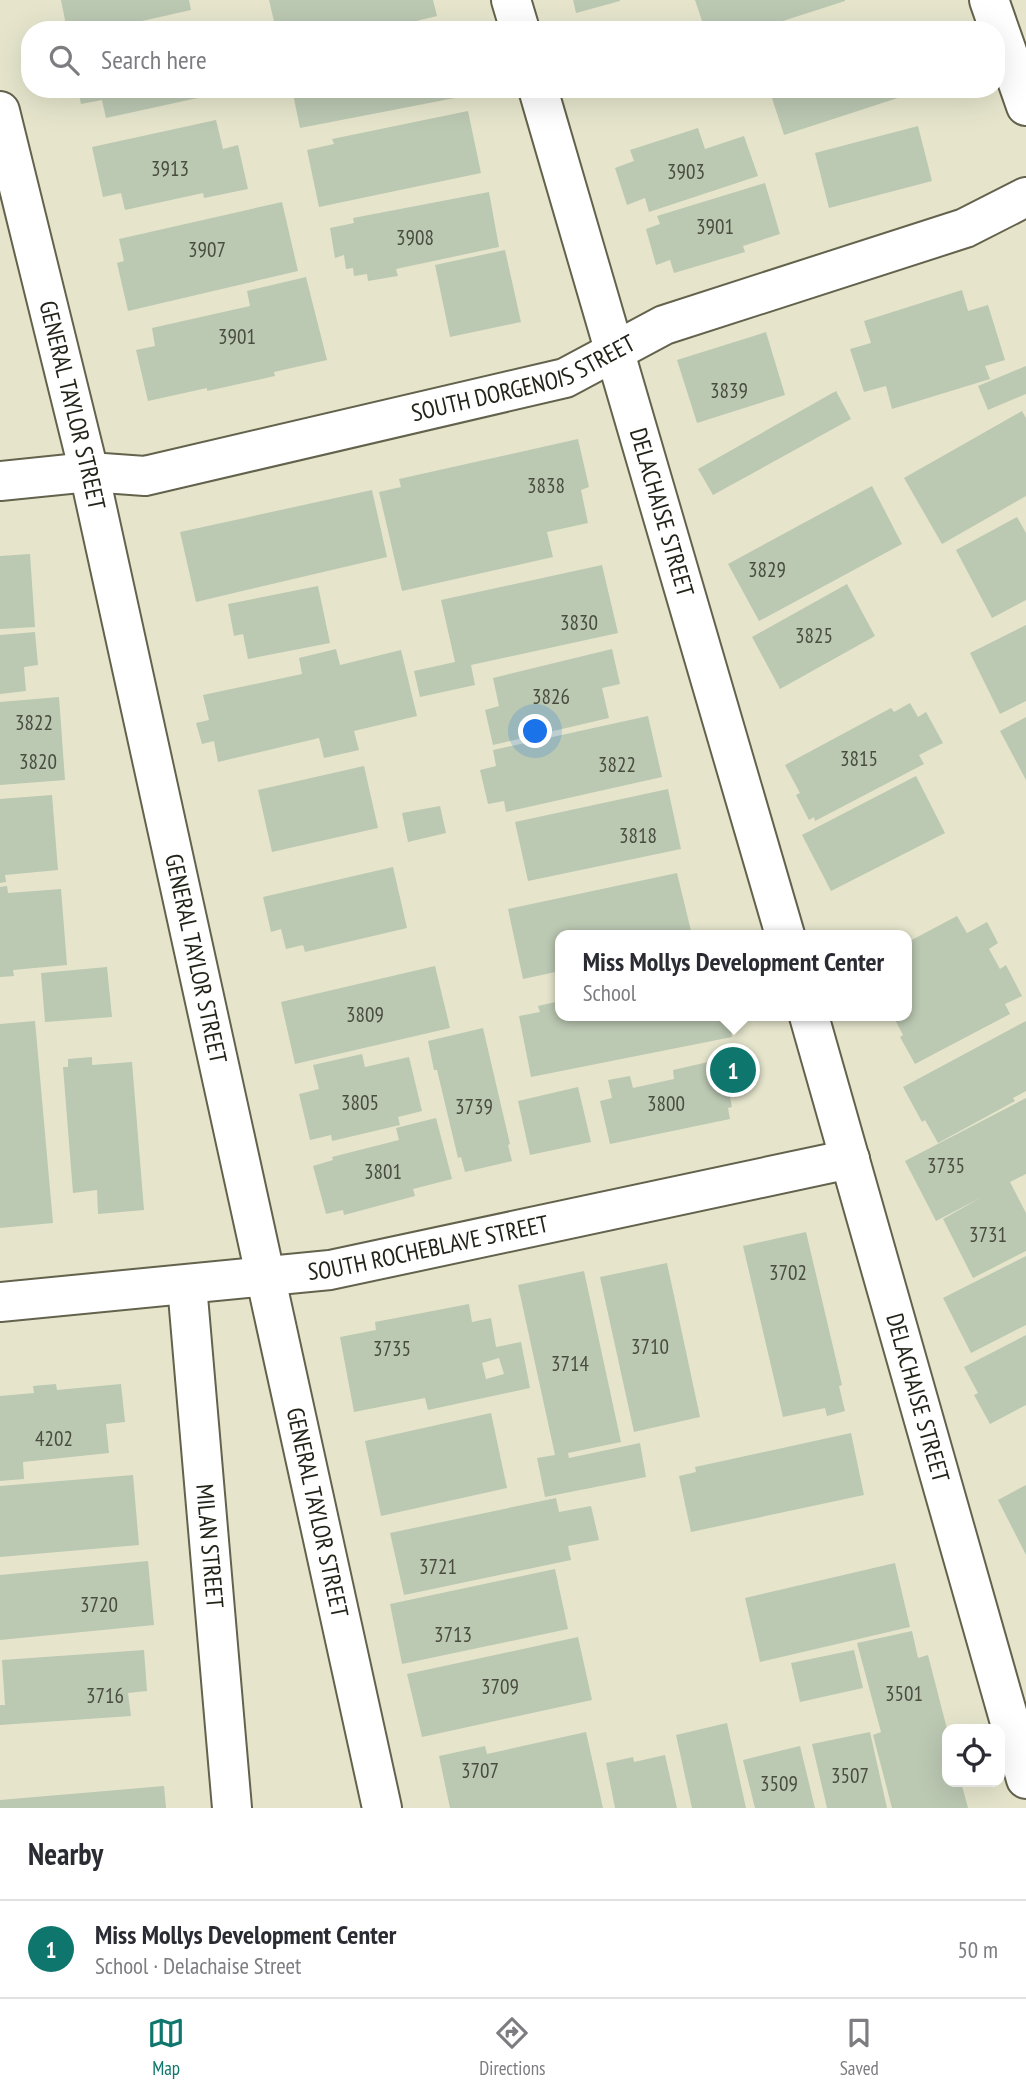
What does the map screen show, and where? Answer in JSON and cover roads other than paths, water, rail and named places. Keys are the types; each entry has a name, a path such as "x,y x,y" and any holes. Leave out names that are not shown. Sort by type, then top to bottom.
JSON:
{"street":[{"path":"511,0 517,21"},
{"path":"989,0 996,21"},
{"path":"1005,46 1026,106"},
{"name":"DELACHAISE STREET","path":"541,98 784,930"},
{"name":"GENERAL TAYLOR STREET","path":"0,111 89,472 382,1808"},
{"name":"SOUTH DORGENOIS STREET","path":"0,481 89,472 145,475 565,378 664,325 965,228 1026,197"},
{"name":"DELACHAISE STREET","path":"810,1021 1026,1779"},
{"name":"SOUTH ROCHEBLAVE STREET","path":"0,1302 330,1270 850,1159"},
{"name":"MILAN STREET","path":"187,1284 232,1808"}],"place":[{"name":"Miss Mollys Development Center","path":"733,1070"}]}
